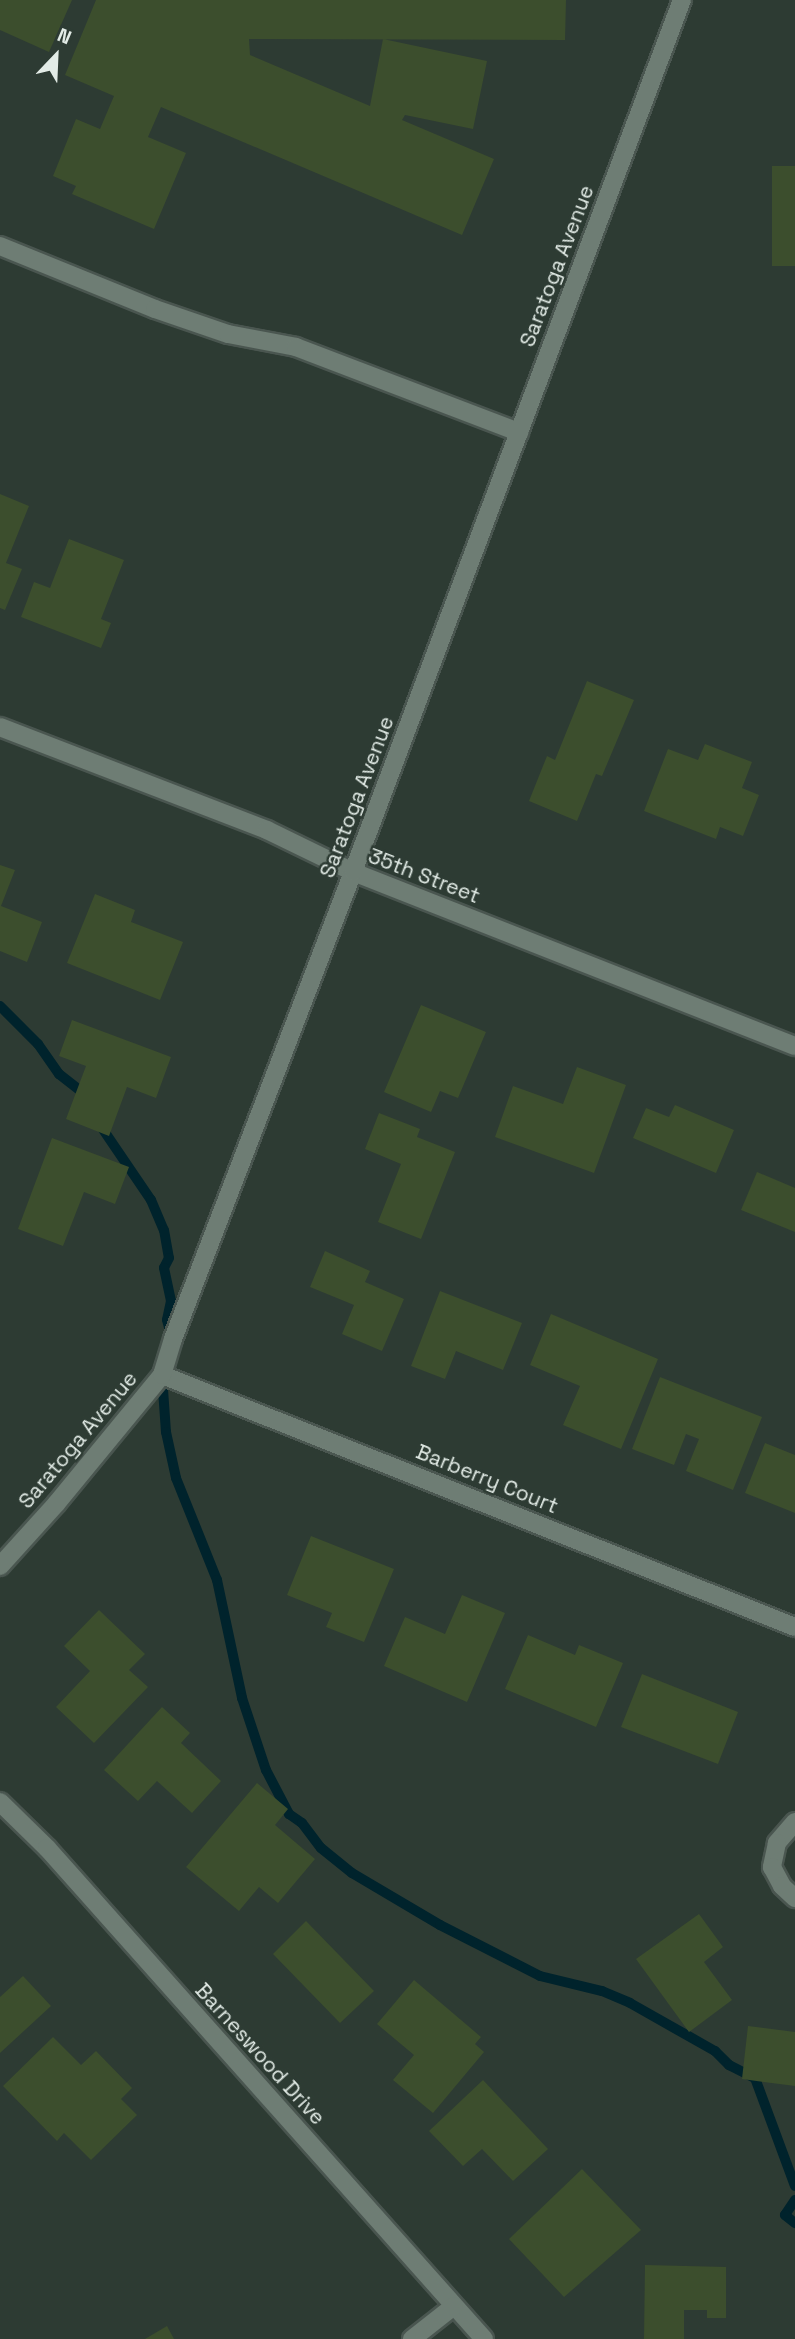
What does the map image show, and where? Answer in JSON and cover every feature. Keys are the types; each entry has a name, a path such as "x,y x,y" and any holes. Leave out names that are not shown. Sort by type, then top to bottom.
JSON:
{"street":[{"name":"Saratoga Avenue","path":"0,1566 56,1504 162,1375 177,1326 353,872 682,0"},
{"path":"0,246 155,309 228,334 296,347 519,432"},
{"name":"35th Street","path":"0,727 267,830 353,872 795,1046"},
{"name":"Barberry Court","path":"162,1375 795,1626"},
{"name":"Barneswood Drive","path":"0,1802 47,1848 484,2339"},
{"path":"795,1822 777,1843 772,1867 782,1886 795,1898"},
{"path":"412,2339 454,2306"}],"building":[{"path":"0,0 72,0 49,52 0,30"},
{"path":"96,0 566,0 565,40 385,39 487,61 473,129 405,115 402,120 494,159 462,235 161,107 148,137 186,153 154,229 72,194 76,186 53,176 76,119 100,129 114,96 65,75","holes":["249,39 383,39 370,106 250,55"]},
{"path":"772,166 795,166 795,266 772,266"},
{"path":"0,494 29,506 6,563 22,569 5,610 0,608"},
{"path":"69,539 124,560 101,619 111,623 101,648 21,617 34,582 50,588"},
{"path":"587,681 634,700 602,776 596,774 577,821 529,801 547,756 555,760"},
{"path":"705,744 752,762 742,788 759,795 743,836 720,827 716,839 644,811 668,749 698,760"},
{"path":"0,865 15,870 1,906 42,922 27,962 0,951"},
{"path":"95,894 135,910 131,922 183,942 160,1000 67,963"},
{"path":"421,1005 486,1032 458,1098 440,1091 431,1112 384,1092"},
{"path":"72,1020 171,1057 156,1098 127,1087 109,1136 66,1119 86,1066 59,1056"},
{"path":"577,1067 626,1085 594,1173 495,1137 513,1086 563,1104"},
{"path":"675,1105 734,1130 716,1173 633,1138 646,1108 669,1117"},
{"path":"379,1113 420,1129 417,1137 455,1152 421,1239 378,1222 401,1164 365,1149"},
{"path":"52,1138 129,1167 115,1204 84,1192 63,1246 18,1229"},
{"path":"757,1172 795,1188 795,1232 741,1210"},
{"path":"325,1251 370,1271 365,1282 404,1299 382,1351 342,1334 354,1305 310,1287"},
{"path":"440,1291 522,1323 503,1370 456,1351 445,1379 411,1366"},
{"path":"551,1314 658,1359 621,1449 563,1425 580,1386 530,1365"},
{"path":"660,1377 762,1417 733,1490 686,1471 699,1439 686,1434 674,1465 632,1449"},
{"path":"765,1443 795,1455 795,1513 745,1493"},
{"path":"311,1536 394,1569 364,1642 326,1627 332,1613 287,1595"},
{"path":"462,1595 505,1613 467,1702 384,1666 405,1617 445,1634"},
{"path":"99,1610 145,1654 129,1670 148,1687 94,1743 56,1707 90,1671 64,1646"},
{"path":"528,1635 575,1655 579,1645 623,1663 596,1727 505,1689"},
{"path":"642,1674 738,1712 718,1764 621,1727"},
{"path":"162,1707 190,1733 181,1743 221,1781 192,1813 157,1781 138,1801 104,1770"},
{"path":"257,1783 288,1809 275,1825 315,1859 278,1903 259,1887 239,1911 186,1867"},
{"path":"699,1914 723,1947 704,1962 732,2000 689,2032 636,1959"},
{"path":"306,1921 374,1991 340,2023 273,1954"},
{"path":"23,1976 51,2006 0,2053 0,1997"},
{"path":"414,1980 481,2037 475,2044 484,2052 433,2113 393,2080 414,2055 377,2024"},
{"path":"748,2026 795,2032 795,2086 742,2079"},
{"path":"53,2037 81,2065 96,2051 132,2088 121,2099 137,2115 91,2160 64,2133 57,2141 3,2086"},
{"path":"483,2080 548,2149 513,2181 482,2149 463,2166 429,2131"},
{"path":"582,2169 641,2230 564,2297 509,2239"},
{"path":"645,2265 726,2267 726,2318 707,2318 707,2310 684,2310 684,2339 644,2339"},
{"path":"167,2326 174,2339 145,2339"}],"waterway":[{"path":"0,1006 38,1044 59,1074 81,1091 84,1099"},
{"path":"100,1125 151,1200 164,1230 169,1258 164,1268 171,1301 167,1320 172,1339"},
{"path":"162,1375 166,1432 176,1478 217,1580 242,1698 266,1770 289,1814 302,1823 321,1848 352,1873 440,1925 540,1976 602,1991 630,2003 715,2051 729,2065 755,2078 795,2186"},
{"path":"795,2200 785,2215 795,2223"}]}
